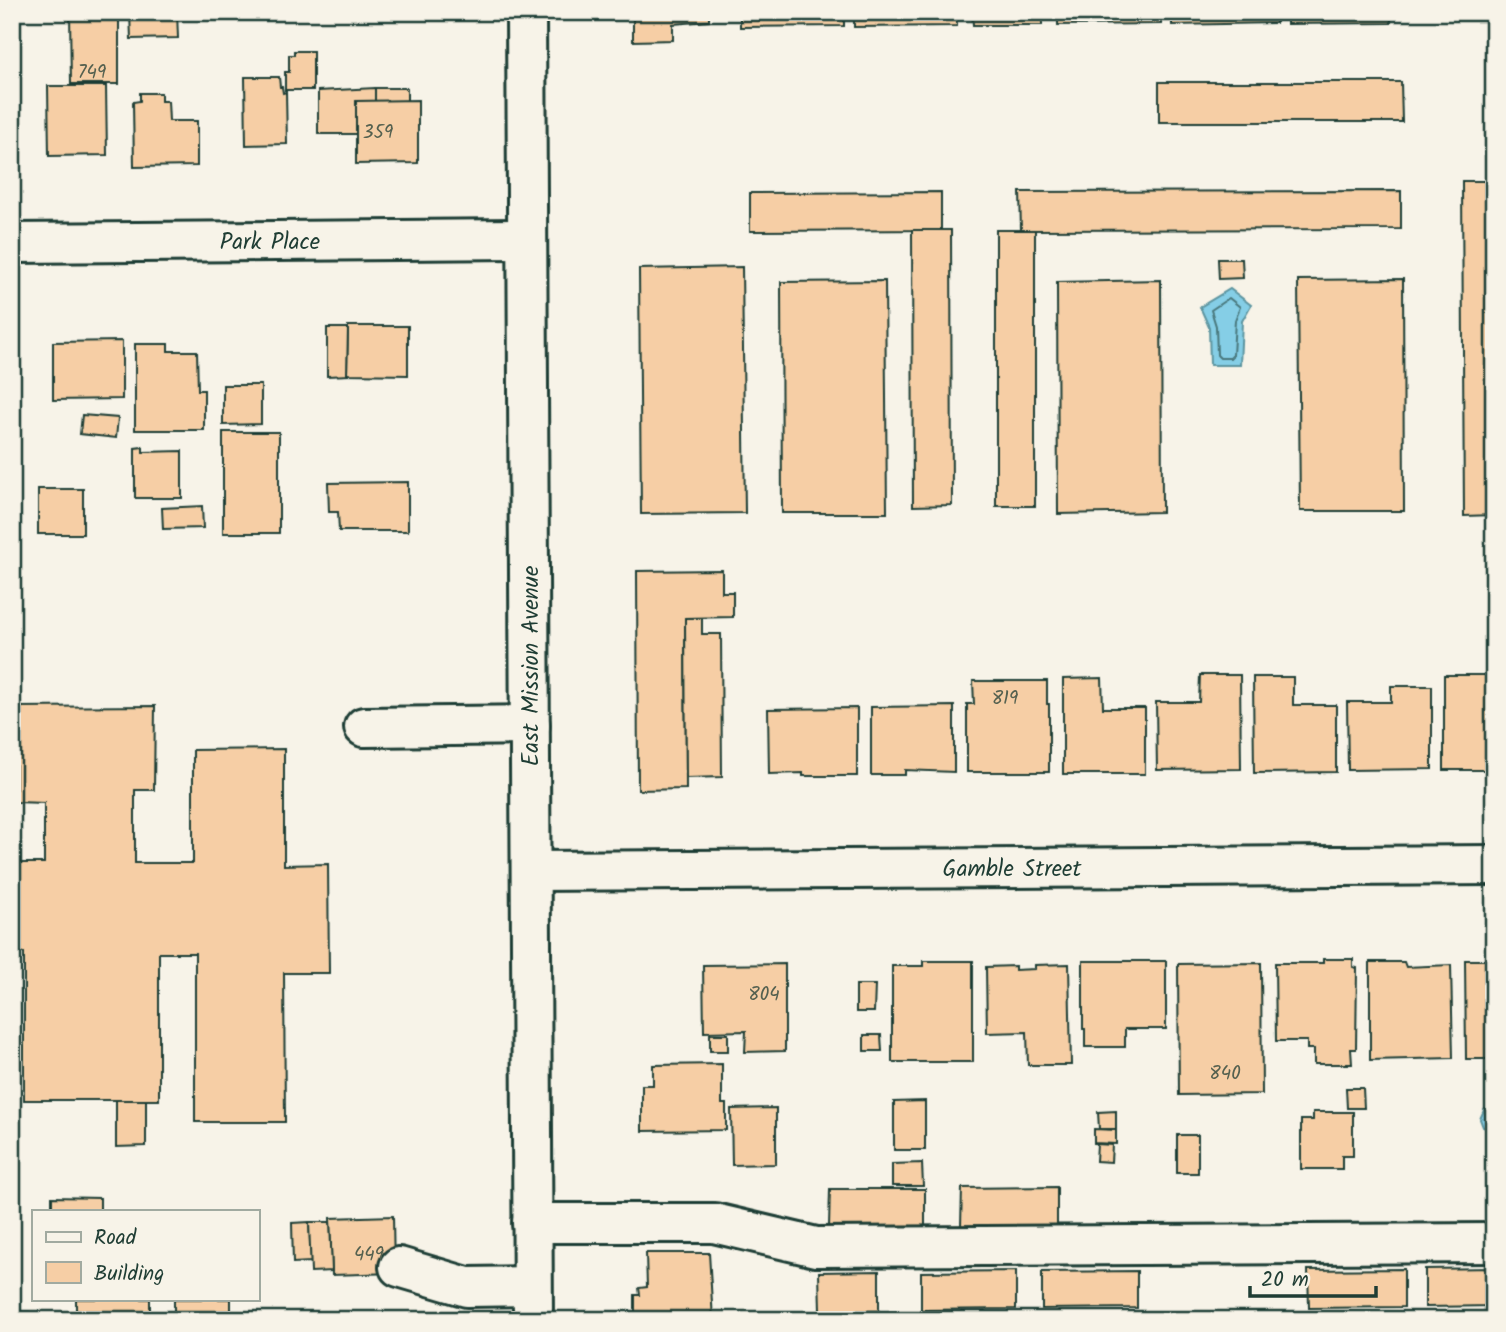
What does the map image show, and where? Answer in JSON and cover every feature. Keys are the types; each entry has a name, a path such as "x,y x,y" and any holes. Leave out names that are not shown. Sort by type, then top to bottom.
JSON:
{"street":[{"name":"East Mission Avenue","path":"526,12 532,1303"},
{"name":"Park Place","path":"12,243 527,239"},
{"path":"363,727 530,725"},
{"name":"Gamble Street","path":"531,871 1494,865"},
{"path":"532,1223 714,1223 816,1247 1494,1242"},
{"path":"398,1267 532,1303"}],"water":[{"path":"1230,289 1251,305 1242,321 1240,365 1210,365 1209,327 1200,307"},
{"path":"1494,1105 1494,1131 1483,1127 1480,1119 1484,1110"}],"building":[{"path":"70,12 119,12 119,84 71,84"},
{"path":"130,12 177,12 178,38 131,39"},
{"path":"633,12 709,12 709,21 673,24 673,40 633,41"},
{"path":"740,12 844,12 844,26 740,27"},
{"path":"854,12 957,12 957,26 854,27"},
{"path":"972,12 1042,12 1042,25 973,25"},
{"path":"1058,12 1161,12 1161,24 1058,25"},
{"path":"1172,12 1276,12 1276,23 1172,25"},
{"path":"1287,12 1391,12 1391,23 1287,24"},
{"path":"294,51 313,51 313,90 285,90 285,72 289,72 289,55 294,55"},
{"path":"245,77 279,77 280,87 283,93 286,92 287,144 246,145"},
{"path":"1159,82 1401,82 1402,122 1159,122"},
{"path":"48,86 106,86 107,155 49,156"},
{"path":"375,88 407,88 407,101 375,101"},
{"path":"375,88 375,101 356,101 356,134 318,134 318,91"},
{"path":"140,93 161,93 161,101 168,101 169,121 197,121 197,166 134,167 133,102 140,101"},
{"path":"418,100 418,163 356,164 356,101"},
{"path":"1462,181 1494,181 1494,515 1464,516"},
{"path":"1401,191 1401,229 1021,230 1020,192"},
{"path":"941,192 941,230 750,231 750,193"},
{"path":"912,230 951,230 952,505 913,506"},
{"path":"996,230 1035,230 1035,506 996,506"},
{"path":"1218,259 1242,259 1243,278 1219,279"},
{"path":"742,267 745,513 641,514 639,269"},
{"path":"1403,279 1404,511 1300,511 1298,280"},
{"path":"1161,280 1162,512 1058,514 1057,282"},
{"path":"885,281 887,513 782,513 781,282"},
{"path":"348,326 408,326 408,375 347,374"},
{"path":"327,328 348,328 347,374 350,375 327,376"},
{"path":"122,341 122,399 53,400 53,342"},
{"path":"135,344 168,344 168,351 197,351 198,390 204,390 204,430 135,430"},
{"path":"223,385 261,385 261,424 223,425"},
{"path":"82,415 118,418 116,438 80,434"},
{"path":"223,432 279,432 279,533 223,533"},
{"path":"143,447 143,452 182,451 182,498 135,498 135,448"},
{"path":"408,482 408,531 339,531 338,512 329,512 328,483"},
{"path":"38,489 83,489 83,534 38,534"},
{"path":"202,506 203,528 163,529 162,508"},
{"path":"722,570 722,592 733,592 733,617 685,618 686,789 638,790 637,571"},
{"path":"685,618 702,618 702,634 721,634 722,777 686,778"},
{"path":"1200,675 1240,675 1241,769 1157,770 1156,702 1199,702"},
{"path":"1444,675 1489,675 1489,704 1494,704 1494,770 1444,770"},
{"path":"1253,677 1293,677 1293,705 1336,705 1336,772 1254,773"},
{"path":"1102,678 1103,708 1145,708 1145,774 1063,774 1063,679"},
{"path":"973,681 1047,681 1049,772 967,772 967,704 974,704"},
{"path":"1391,686 1432,686 1432,769 1348,770 1347,702 1391,702"},
{"path":"155,706 154,790 135,790 135,863 193,863 193,750 284,749 284,865 328,864 329,973 284,973 285,1122 195,1122 195,953 159,953 159,1100 24,1100 24,953 12,953 12,863 44,863 44,803 16,802 16,707"},
{"path":"954,706 954,772 905,770 905,775 871,775 871,707"},
{"path":"857,708 857,776 769,774 768,709"},
{"path":"1323,959 1353,959 1353,967 1357,968 1356,1049 1351,1049 1352,1064 1314,1064 1314,1049 1307,1049 1307,1041 1276,1041 1275,963 1323,963"},
{"path":"1465,960 1494,960 1494,1059 1466,1059"},
{"path":"923,961 973,961 973,1062 892,1062 892,966 923,966"},
{"path":"1083,961 1166,961 1166,1029 1125,1029 1125,1047 1085,1047"},
{"path":"1370,962 1404,962 1406,967 1451,965 1453,1058 1370,1060"},
{"path":"1261,963 1262,1094 1179,1095 1178,964"},
{"path":"785,964 785,1051 745,1052 746,1031 704,1032 703,965"},
{"path":"1069,964 1071,1065 1028,1065 1027,1032 987,1033 986,967 1015,966 1015,970 1035,969 1035,965"},
{"path":"856,985 875,985 874,1012 856,1012"},
{"path":"710,1034 728,1034 728,1051 710,1051"},
{"path":"864,1035 881,1035 882,1051 864,1051"},
{"path":"722,1064 722,1104 726,1104 726,1130 642,1131 642,1085 653,1085 653,1065"},
{"path":"1346,1088 1363,1088 1364,1108 1347,1108"},
{"path":"116,1100 146,1100 146,1146 116,1147"},
{"path":"925,1101 925,1150 894,1150 894,1102"},
{"path":"776,1108 776,1164 732,1165 731,1109"},
{"path":"1116,1111 1116,1129 1099,1129 1098,1112"},
{"path":"1313,1112 1353,1112 1353,1156 1342,1156 1342,1169 1301,1169 1301,1120 1313,1120"},
{"path":"1094,1129 1116,1130 1116,1144 1094,1143"},
{"path":"1177,1135 1198,1135 1198,1173 1177,1173"},
{"path":"1097,1144 1112,1145 1111,1162 1096,1161"},
{"path":"922,1163 923,1186 892,1186 892,1164"},
{"path":"1057,1187 1057,1225 961,1226 962,1188"},
{"path":"830,1189 925,1189 925,1226 829,1227"},
{"path":"52,1197 100,1198 100,1210 52,1210"},
{"path":"393,1216 394,1273 332,1275 330,1218"},
{"path":"309,1222 311,1262 293,1263 292,1223"},
{"path":"309,1222 330,1222 332,1271 311,1272"},
{"path":"646,1253 709,1253 713,1320 635,1320 635,1295 640,1295 639,1288 647,1287"},
{"path":"1494,1268 1494,1306 1425,1307 1425,1269"},
{"path":"1404,1269 1404,1307 1309,1308 1308,1270"},
{"path":"879,1271 879,1311 820,1311 819,1272"},
{"path":"1016,1271 1016,1309 921,1310 921,1272"},
{"path":"1137,1271 1137,1308 1042,1309 1042,1272"},
{"path":"76,1300 150,1300 150,1320 76,1320"},
{"path":"174,1300 231,1300 231,1320 174,1320"},
{"path":"12,1312 29,1312 29,1320 12,1320"}]}
